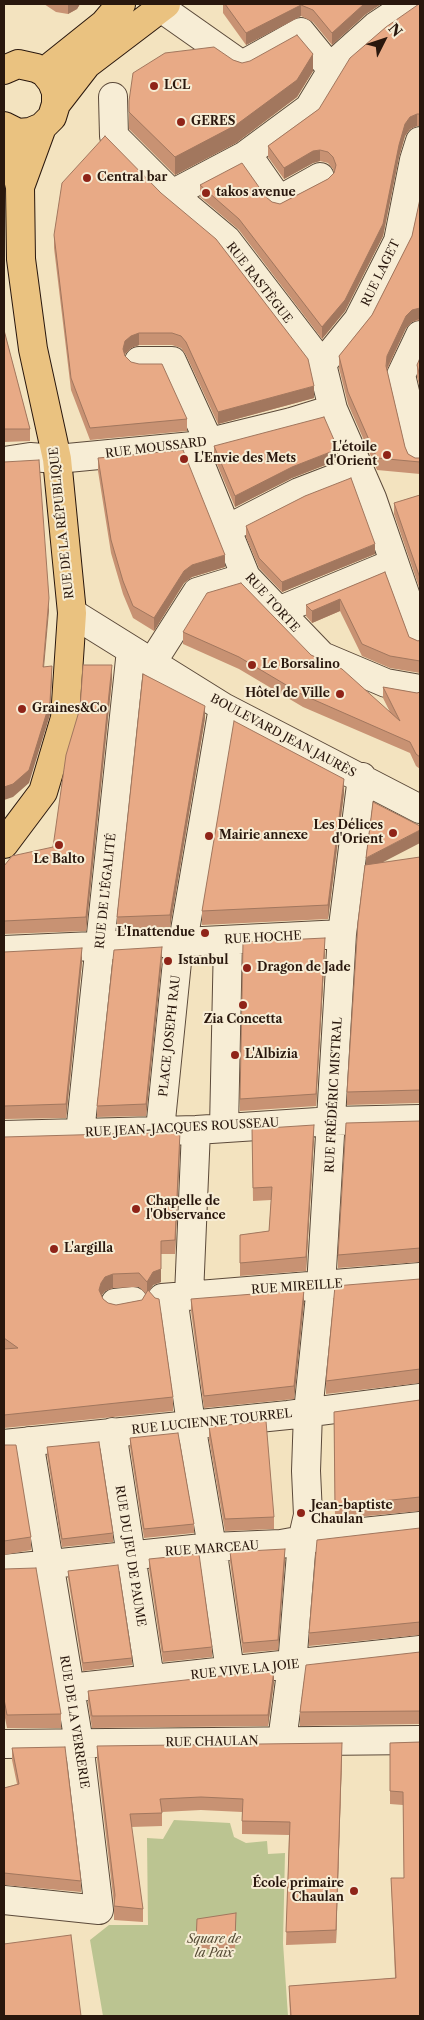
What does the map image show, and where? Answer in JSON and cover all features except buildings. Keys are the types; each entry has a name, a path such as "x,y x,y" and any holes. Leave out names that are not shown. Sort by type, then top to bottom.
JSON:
{"main road":[{"path":"44,72 104,24 120,4"},
{"name":"RUE DE LA RÉPUBLIQUE","path":"20,187 42,127 52,117 56,104 88,64 163,6"},
{"path":"9,61 44,72 52,82 56,92 56,104"},
{"path":"5,127 24,132 42,127"},
{"name":"RUE DE LA RÉPUBLIQUE","path":"4,844 43,792 65,718 72,613 57,459 33,349 21,259 20,187 5,127"}],"street":[{"path":"172,194 247,154 309,108 338,60 376,26 409,4"},
{"path":"163,6 242,65 301,32 332,70"},
{"name":"RUE RASTÈGUE","path":"113,97 114,136 172,194 227,240 322,364 333,408 372,498 420,637"},
{"name":"RUE LAGET","path":"322,364 358,320 398,241 414,160 420,141"},
{"path":"247,154 279,200 320,177"},
{"path":"420,335 401,375 420,454"},
{"name":"RUE TORTE","path":"139,361 172,361 246,577 322,656 386,683 420,689"},
{"name":"RUE MOUSSARD","path":"4,461 30,457 57,459 201,444 291,422 333,408"},
{"path":"228,529 299,492 359,469"},
{"path":"278,611 394,563"},
{"path":"142,656 197,592 246,577"},
{"name":"BOULEVARD JEAN JAURÈS","path":"72,613 223,707 362,777 420,809"},
{"name":"RUE DE L'ÉGALITÉ","path":"80,1133 100,946 142,656"},
{"name":"PLACE JOSEPH RAU","path":"160,1130 181,942 223,707"},
{"name":"RUE FRÉDÉRIC MISTRAL","path":"302,1542 308,1515 306,1471 308,1412 321,1286 333,1121 342,934 362,777"},
{"name":"RUE HOCHE","path":"4,950 342,934"},
{"path":"224,1128 228,940"},
{"name":"RUE JEAN-JACQUES ROUSSEAU","path":"4,1135 196,1130 333,1121 420,1119"},
{"path":"196,1130 175,1297 191,1424 212,1547 230,1671"},
{"name":"RUE MIREILLE","path":"175,1297 420,1277"},
{"name":"RUE LUCIENNE TOURREL","path":"16,1442 308,1412 420,1398"},
{"name":"RUE DU JEU DE PAUME","path":"112,1432 129,1556 150,1679"},
{"name":"RUE DE LA VERRERIE","path":"4,1900 99,1910 80,1743 69,1688 50,1565 16,1442"},
{"name":"RUE MARCEAU","path":"4,1569 212,1547 302,1542 325,1536 420,1526"},
{"path":"282,1741 292,1665 302,1542"},
{"name":"RUE VIVE LA JOIE","path":"69,1688 420,1650"},
{"name":"RUE CHAULAN","path":"4,1744 420,1740"}],"green space":[{"name":"Square de la Paix","path":"174,1820 230,1823 234,1837 246,1843 267,1841 268,1854 285,1853 283,1943 288,2016 103,2016 90,1940 109,1925 148,1925 147,1838 163,1839"}],"place":[{"name":"LCL","path":"154,86"},
{"name":"GERES","path":"181,122"},
{"name":"Central bar","path":"87,178"},
{"name":"takos avenue","path":"206,193"},
{"name":"L'étoile d'Orient","path":"387,455"},
{"name":"L'Envie des Mets","path":"184,459"},
{"name":"Le Borsalino","path":"252,665"},
{"name":"Hôtel de Ville","path":"340,694"},
{"name":"Graines&Co","path":"22,709"},
{"name":"Les Délices d'Orient","path":"393,833"},
{"name":"Mairie annexe","path":"209,836"},
{"name":"Le Balto","path":"59,845"},
{"name":"L'Inattendue","path":"205,933"},
{"name":"Istanbul","path":"168,961"},
{"name":"Dragon de Jade","path":"247,968"},
{"name":"Zia Concetta","path":"243,1005"},
{"name":"L'Albizia","path":"235,1055"},
{"name":"Chapelle de l'Observance","path":"136,1209"},
{"name":"L'argilla","path":"54,1249"},
{"name":"Jean-baptiste Chaulan","path":"301,1513"},
{"name":"École primaire Chaulan","path":"354,1891"}]}
